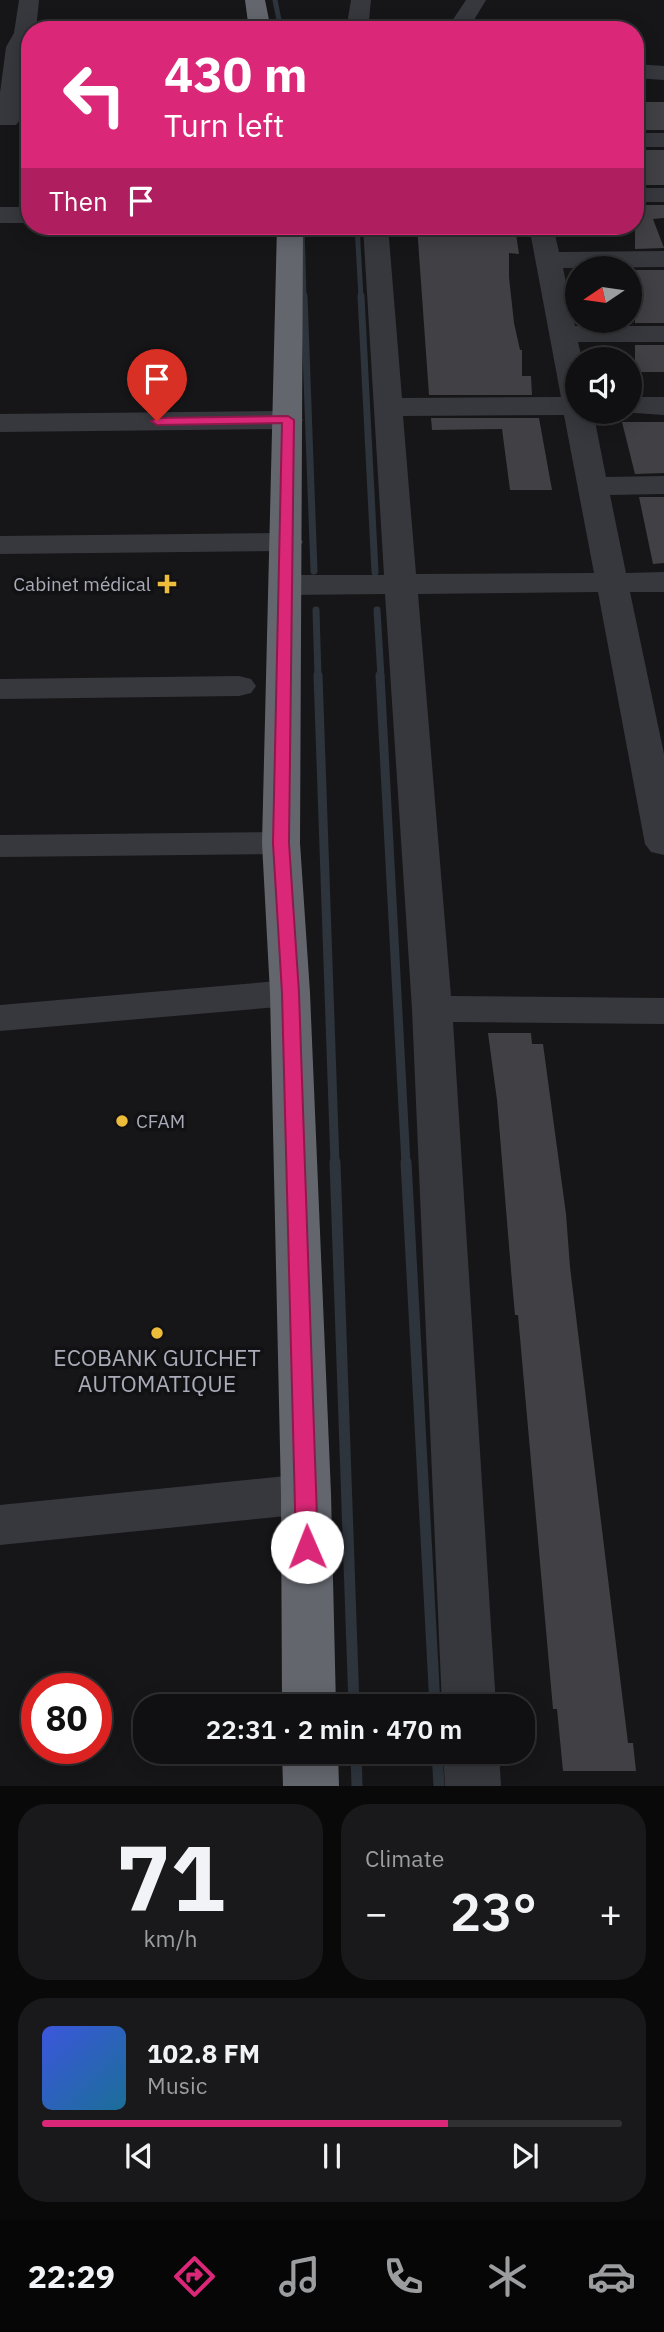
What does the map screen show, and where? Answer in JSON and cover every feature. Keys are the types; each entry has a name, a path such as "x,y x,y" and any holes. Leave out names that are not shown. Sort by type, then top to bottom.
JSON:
{"highway":[{"path":"255,0 258,21"},
{"path":"290,235 281,843 290,993 306,1494 309,1694"},
{"path":"310,1764 310,1786"}],"street":[{"path":"23,21 29,0"},
{"path":"358,21 361,0"},
{"path":"463,21 476,0"},
{"path":"13,120 18,40"},
{"path":"644,72 664,73"},
{"path":"644,91 664,91"},
{"path":"644,141 664,140"},
{"path":"644,195 664,195"},
{"path":"0,215 21,215"},
{"path":"376,235 432,1009 468,1694"},
{"path":"543,235 566,347"},
{"path":"548,260 664,259"},
{"path":"563,334 664,334"},
{"path":"642,406 664,406"},
{"path":"387,407 565,408"},
{"path":"0,423 288,420"},
{"path":"581,424 614,592 651,711 663,835"},
{"path":"593,486 664,485"},
{"path":"0,545 287,542"},
{"path":"614,592 664,582"},
{"path":"286,594 614,592 664,601"},
{"path":"0,689 239,687"},
{"path":"0,846 281,843"},
{"path":"0,1018 290,993"},
{"path":"432,1009 664,1011"},
{"path":"0,1525 306,1494"},
{"path":"472,1764 473,1786"}],"building":[{"path":"644,102 664,102 664,130 644,130"},
{"path":"644,150 664,150 664,185 644,185"},
{"path":"644,205 664,205 664,218 653,219 664,248 635,249 635,235 644,235"},
{"path":"418,235 516,235 519,254 509,253 509,277 514,323 522,350 522,376 531,376 532,395 429,395"},
{"path":"642,270 664,270 664,323 642,323"},
{"path":"664,345 664,372 642,372 642,347 635,347"},
{"path":"431,418 539,418 552,490 510,490 502,429 432,430"},
{"path":"664,422 664,473 635,474 622,424"},
{"path":"639,497 664,497 664,563 653,564"},
{"path":"488,1033 531,1033 532,1044 543,1044 566,1214 570,1267 628,1743 633,1743 636,1771 563,1771 557,1709 553,1709 518,1315 515,1315 497,1100"}],"waterway":[{"path":"275,0 279,21"},
{"path":"302,235 304,297"},
{"path":"358,235 361,297"},
{"path":"304,296 314,571"},
{"path":"361,296 375,572"},
{"path":"316,610 318,677"},
{"path":"377,610 381,677"},
{"path":"318,675 335,1164"},
{"path":"380,675 406,1164"},
{"path":"335,1162 354,1694"},
{"path":"406,1162 434,1694"},
{"path":"356,1764 357,1786"},
{"path":"438,1764 439,1786"}],"place":[{"name":"Cabinet médical","path":"167,584"},
{"name":"CFAM","path":"122,1121"},
{"name":"ECOBANK GUICHET AUTOMATIQUE","path":"157,1333"}],"route":[{"path":"157,421 288,420 281,843 290,993 307,1547"}]}
